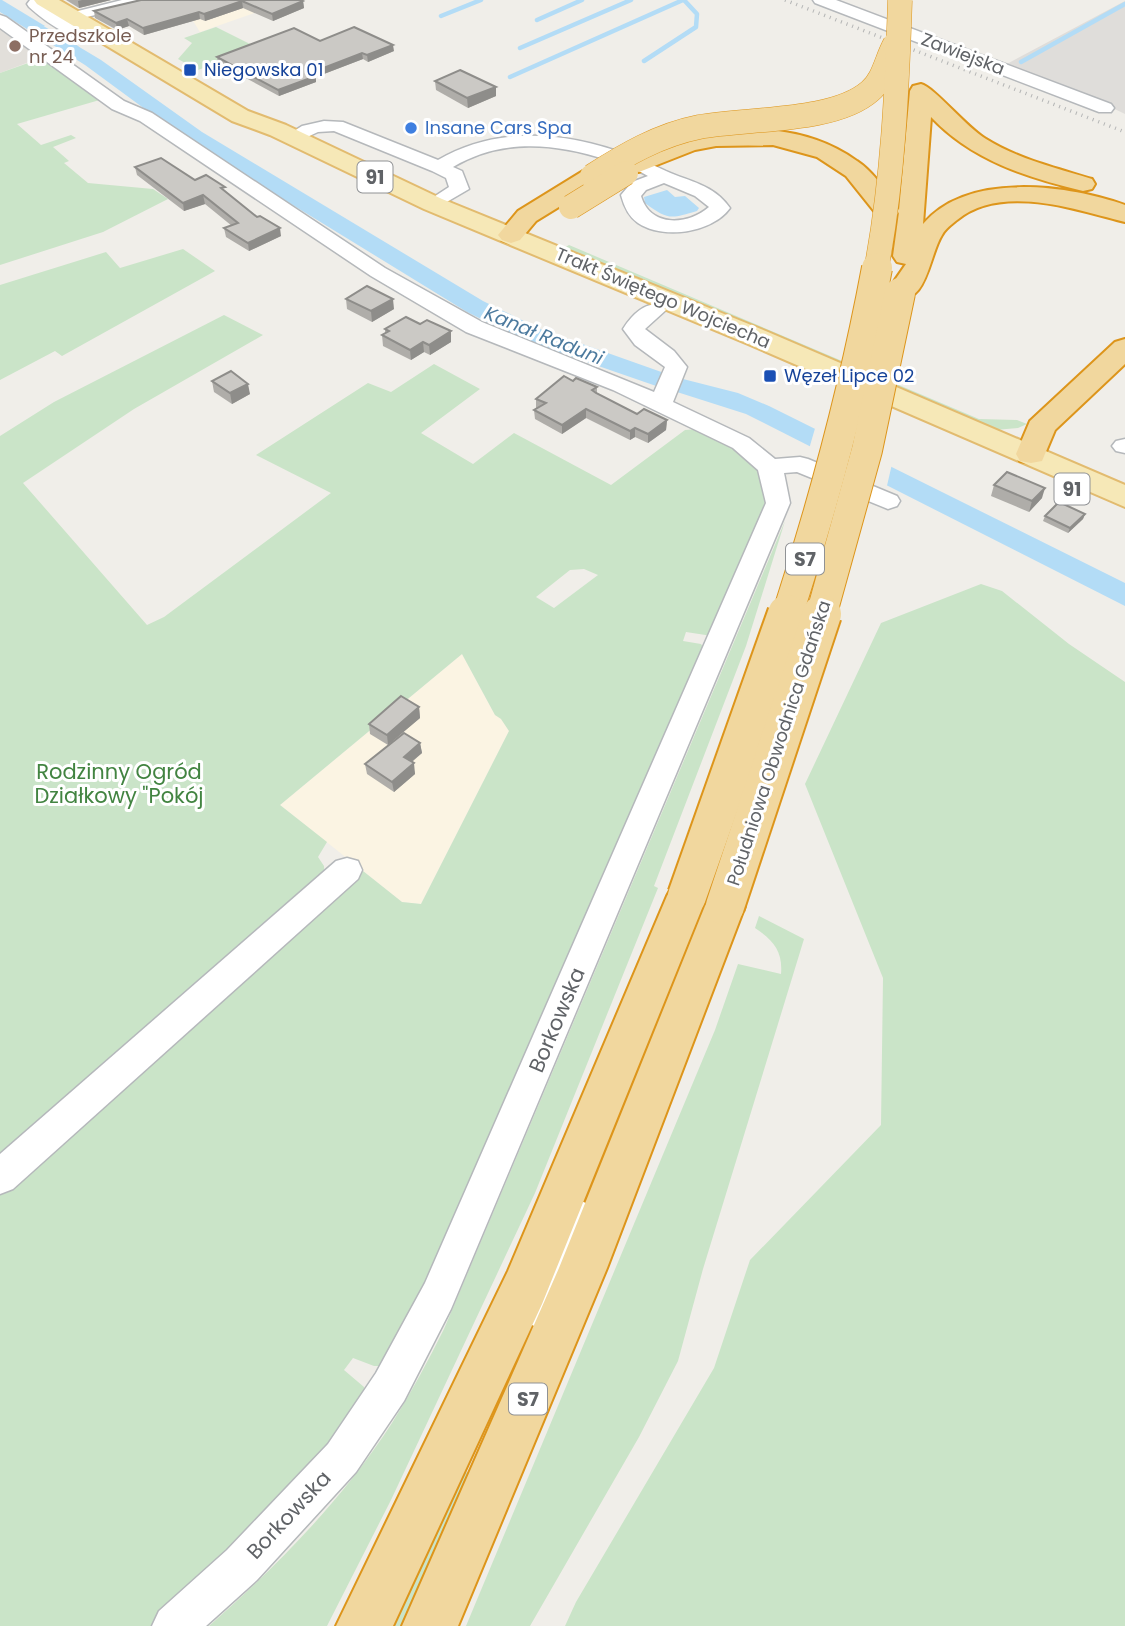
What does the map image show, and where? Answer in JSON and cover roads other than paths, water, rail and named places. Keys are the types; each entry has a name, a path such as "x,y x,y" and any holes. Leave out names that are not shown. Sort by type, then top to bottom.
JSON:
{"highway":[{"name":"Południowa Obwodnica Gdańska","path":"706,901 775,652 823,498 867,325 887,211 897,124 900,0"},
{"name":"Południowa Obwodnica Gdańska","path":"706,901 798,694 846,536 883,383 900,293 916,176 921,73 920,0"},
{"path":"562,203 634,149 668,135 715,124 818,111 859,98 881,79 890,52 900,36"},
{"path":"921,73 961,132 986,148 1034,169 1125,198"},
{"path":"505,239 527,216 562,203 677,146 715,138 743,136 794,143 834,157 857,174 887,211"},
{"path":"900,293 917,271 920,253 932,229 940,220 963,206 993,198 1044,196 1078,200 1125,214"},
{"path":"1025,459 1065,437 1117,378 1125,348"},
{"name":"S7","path":"364,1626 442,1462 543,1273 612,1081 706,901"},
{"name":"S7","path":"430,1626 492,1487 653,1095 706,901"}],"main road":[{"name":"Trakt Świętego Wojciecha","path":"43,0 61,23 103,36 240,116 655,310 1125,497"},
{"name":"Trakt Świętego Wojciecha","path":"240,116 265,136 288,149 1025,459 1125,513"}],"street":[{"path":"26,35 142,0"},
{"name":"Zawiejska","path":"821,0 1105,108"},
{"path":"0,20 26,35 118,105 146,117 292,216 474,327 621,385 664,399 741,443 769,467 800,464 888,501"},
{"path":"292,138 324,118 455,175 459,181 458,189 433,204"},
{"path":"439,167 481,146 507,140 534,139 574,145 648,168 663,177"},
{"name":"Trakt Świętego Wojciecha","path":"655,310 639,321 634,329 636,335 674,362 676,373 664,399"},
{"name":"Borkowska","path":"174,1626 242,1565 342,1458 390,1387 438,1296 778,503 776,479 769,467"},
{"path":"0,1177 347,870"},
{"path":"492,1487 543,1273 653,1095"}],"water":[{"path":"0,0 45,26 30,31 0,12"},
{"path":"51,30 101,60 202,132 483,301 540,329 667,374 662,388 523,340 467,312 187,140 85,65 37,35"},
{"path":"667,190 675,197 685,196 699,208 688,214 670,216 659,213 645,203 644,197"},
{"path":"683,379 738,393 769,406 1125,583 1125,606 746,414 677,392"}],"waterway":[{"path":"441,16 481,0"},
{"path":"537,20 582,0"},
{"path":"520,48 631,0"},
{"path":"510,77 683,0"},
{"path":"644,61 696,27 697,14 684,0"},
{"path":"1021,62 1125,4"},
{"name":"Kanał Raduni","path":"0,5 73,49"}],"railway":[{"path":"785,0 1125,132"}],"place":[{"name":"Przedszkole nr 24","path":"15,46"},
{"name":"Niegowska 01","path":"190,70"},
{"name":"Insane Cars Spa","path":"411,128"},
{"name":"Węzeł Lipce 02","path":"770,376"}],"park label":[{"name":"Rodzinny Ogród Działkowy \"Pokój","path":"119,784"}]}
